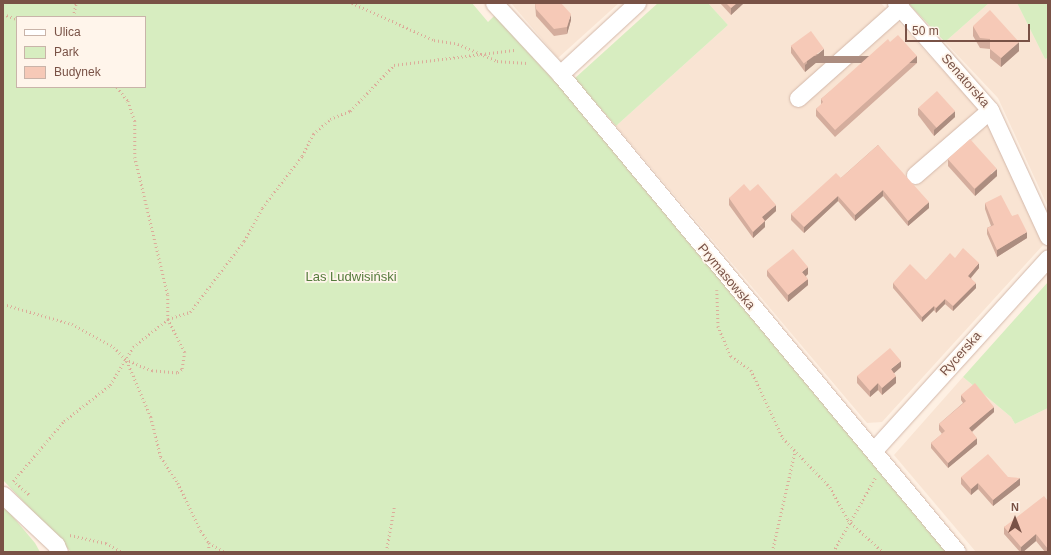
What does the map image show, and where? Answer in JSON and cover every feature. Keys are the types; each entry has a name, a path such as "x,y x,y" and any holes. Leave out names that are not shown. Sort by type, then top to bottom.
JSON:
{"street":[{"name":"Prymasowska","path":"494,3 560,74 721,272 886,464 957,552"},
{"path":"560,74 637,3"},
{"path":"798,98 898,5"},
{"name":"Senatorska","path":"898,5 990,110 1048,236"},
{"path":"916,175 990,110"},
{"name":"Rycerska","path":"874,450 1048,258"},
{"path":"8,487 56,544 59,552"}],"path":[{"path":"73,16 76,3"},
{"path":"352,3 405,29 486,54 497,61 512,63 545,58"},
{"path":"3,14 16,19"},
{"path":"8,487 64,421 110,384 127,361 133,347 168,319 190,312 210,290 313,134 330,119 350,111 394,65 486,54 534,45"},
{"path":"117,88 128,101 135,121 135,157 168,295 168,319 185,352 182,370 166,373 127,361"},
{"path":"721,272 715,310 725,343 731,356 751,370 783,438 830,487 848,520 883,552"},
{"path":"3,304 72,324 104,340 127,361 152,417 161,457 209,542 225,552"},
{"path":"772,552 795,451"},
{"path":"833,552 848,520 886,464"},
{"path":"8,487 25,488 34,501"},
{"path":"386,552 394,508"},
{"path":"62,531 80,540 106,543 122,552"},
{"path":"208,552 209,542"}],"shaded area":[{"path":"511,3 619,3 558,58"},
{"path":"708,3 881,3 983,114 1044,244 882,422 867,423 616,126 728,25"},
{"path":"989,3 1017,3 1045,59 1048,58 1048,207 998,98 945,42"},
{"path":"963,377 1011,417 1015,424 1048,408 1048,552 976,552 894,455"}],"green space":[{"name":"Las Ludwisiński","path":"3,3 472,3 488,22 498,12 948,552 71,552 3,480"},
{"path":"658,3 708,3 728,25 616,126 574,79"},
{"path":"908,3 989,3 945,42"},
{"path":"1017,3 1048,3 1048,58 1045,59"},
{"path":"1048,282 1048,408 1015,424 1011,417 963,377"},
{"path":"3,505 35,543 40,552 3,552"}],"building":[{"path":"535,3 561,3 571,14 567,27 554,29 536,9"},
{"path":"726,3 737,3 731,8"},
{"path":"990,10 1019,42 1001,58 990,49 990,39 980,38 973,26"},
{"path":"811,31 824,49 804,63 791,46"},
{"path":"898,35 917,56 835,130 816,109 823,102 821,99 888,39 890,42"},
{"path":"937,91 955,111 936,128 918,108"},
{"path":"970,139 997,169 974,189 948,159"},
{"path":"878,145 929,202 908,221 883,190 855,215 838,196 804,227 791,214 836,173 841,178"},
{"path":"744,184 750,191 758,184 776,205 762,217 765,221 753,232 729,198"},
{"path":"1001,195 1012,216 1018,214 1027,232 997,250 987,228 994,225 985,203"},
{"path":"963,248 979,263 968,276 976,283 953,306 945,299 936,308 934,306 922,317 893,283 910,264 926,280 950,253 955,258"},
{"path":"793,249 808,267 802,272 808,279 788,295 767,270"},
{"path":"890,348 901,361 891,369 896,376 882,388 878,383 870,391 857,376"},
{"path":"975,383 994,407 969,428 977,438 948,463 931,443 945,431 939,424 966,401 961,395"},
{"path":"988,454 1008,477 1020,478 993,500 978,483 971,489 961,477"},
{"path":"1044,496 1048,501 1048,549 1036,534 1021,547 1004,527"}]}
